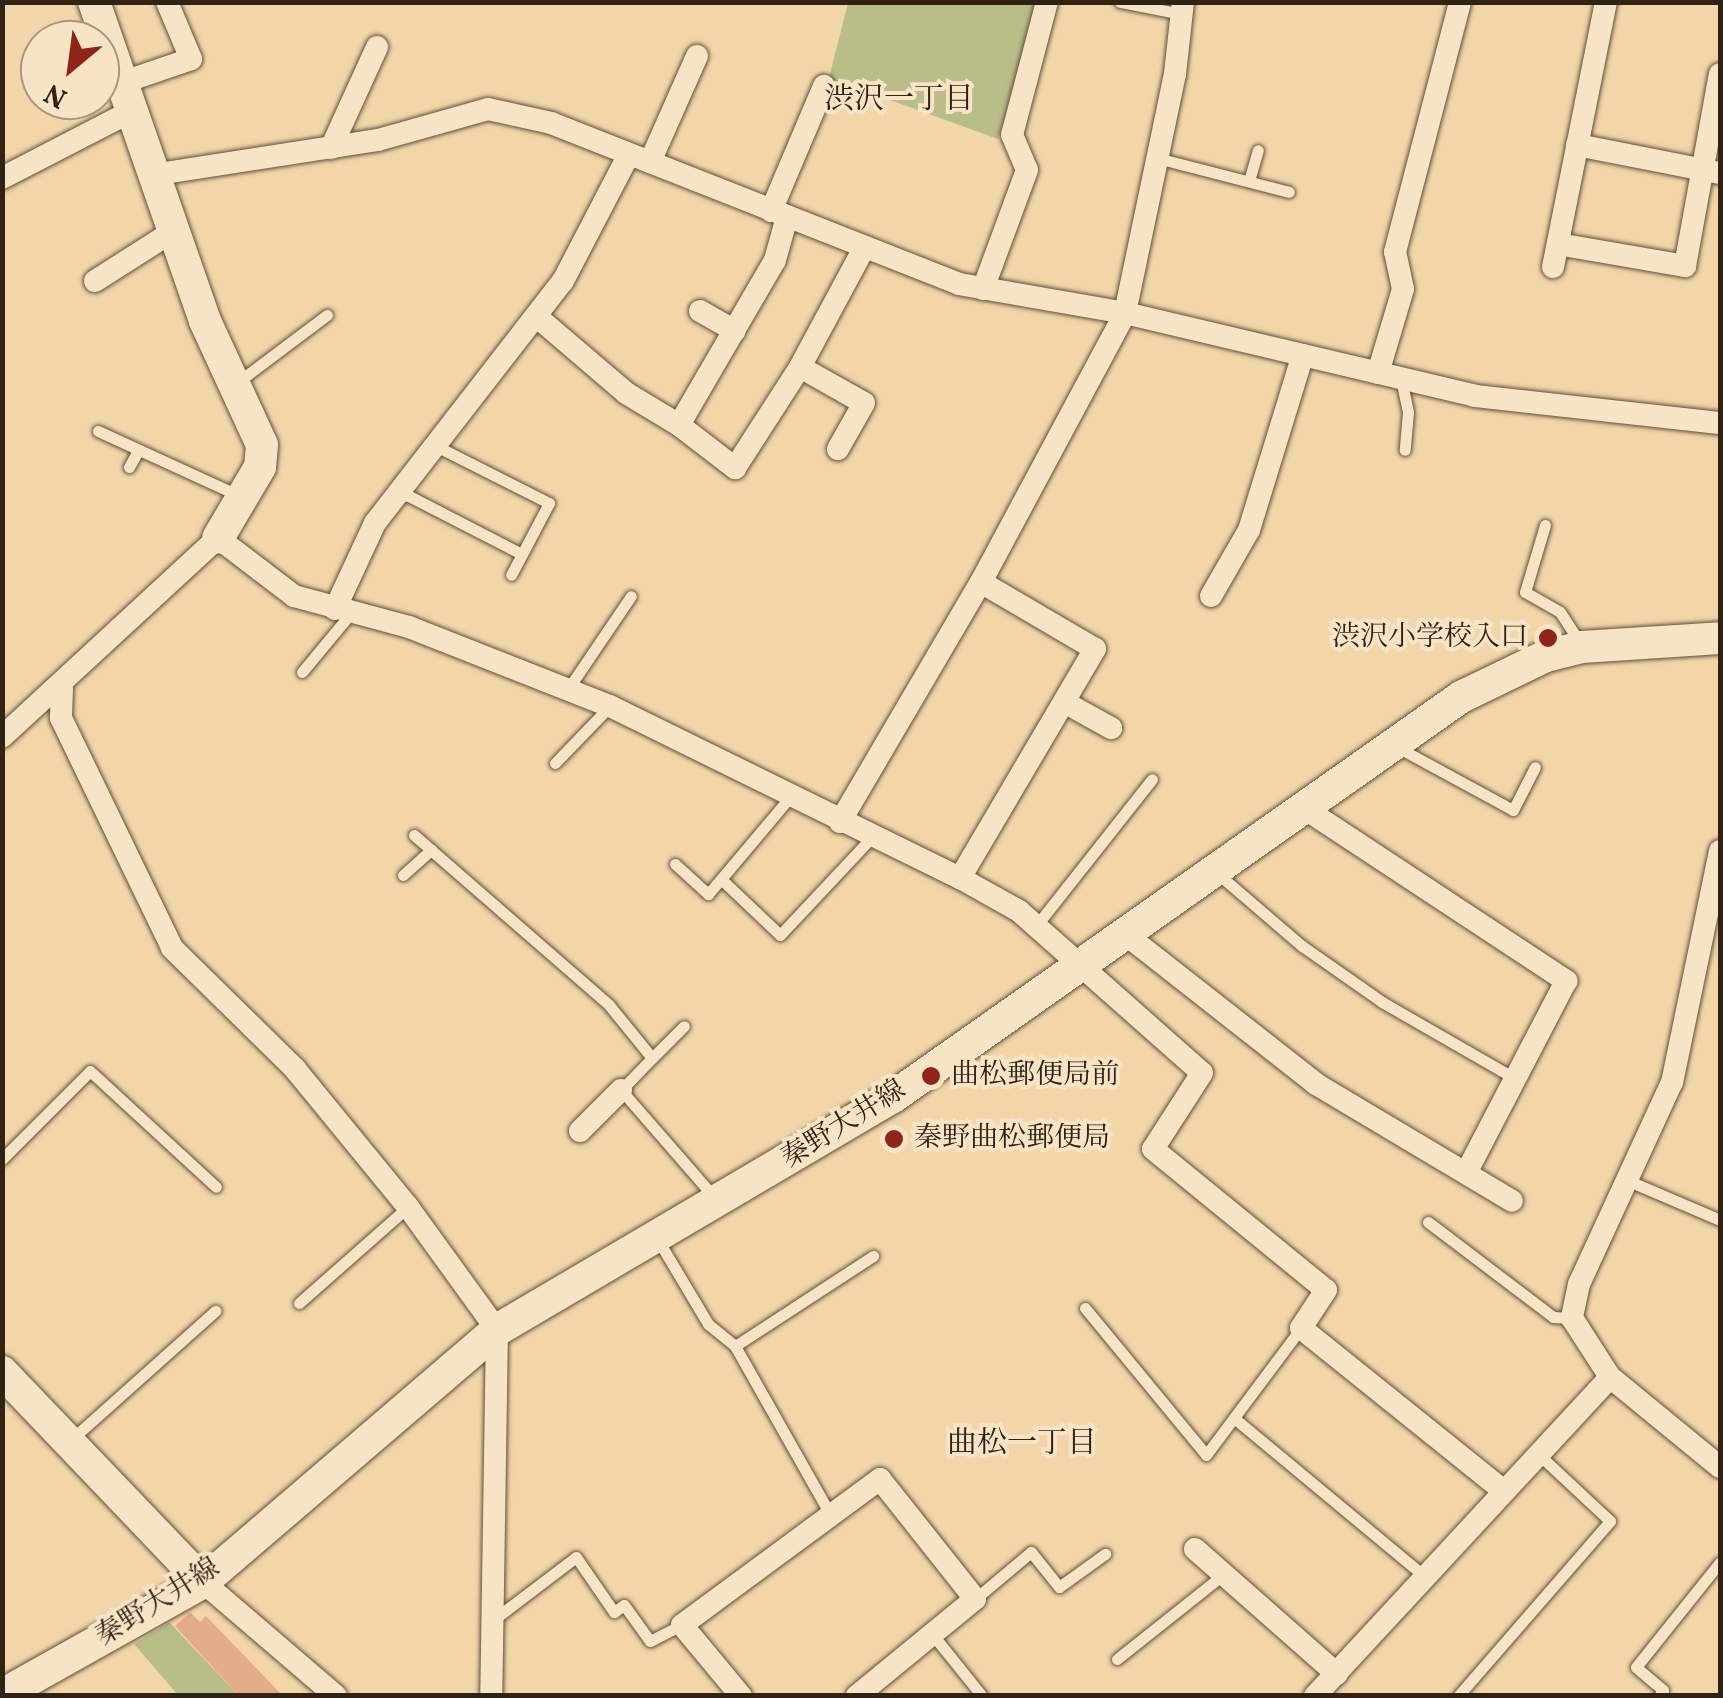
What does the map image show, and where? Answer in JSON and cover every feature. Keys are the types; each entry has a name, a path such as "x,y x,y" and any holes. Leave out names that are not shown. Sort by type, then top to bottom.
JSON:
{"main road":[{"path":"94,2 175,230 262,445 244,498 218,538"},
{"name":"秦野大井線","path":"6,1692 203,1582 497,1330 894,1097 1301,806 1461,697 1546,656 1582,647 1720,638"},
{"path":"2,1372 203,1582"}],"street":[{"path":"2,178 191,59 168,2"},
{"path":"983,289 1026,170 1012,135 1033,91 1047,2"},
{"path":"1378,373 1403,289 1395,252 1460,2"},
{"path":"1606,2 1555,255 1686,266 1712,171 1720,74"},
{"path":"840,822 981,582 1125,313 1182,8"},
{"path":"332,148 377,46"},
{"path":"343,611 374,523 563,281 639,160 697,56"},
{"path":"679,425 775,260 779,214 824,86"},
{"path":"158,174 332,148 488,109 550,123 864,248 983,289 1125,313 1474,396 1720,424"},
{"path":"1578,145 1712,171"},
{"path":"95,281 175,230"},
{"path":"536,316 626,393 679,425 735,468 800,367 864,248"},
{"path":"700,311 734,332"},
{"path":"1211,596 1250,530 1304,355"},
{"path":"800,367 864,403 838,450"},
{"path":"2,737 62,688 75,667 218,538 270,582 343,611 409,628 610,706 960,878 1036,926 1078,968 1202,1073 1153,1149 1326,1290 1301,1328 1500,1488"},
{"path":"960,878 1095,649 981,582"},
{"path":"62,688 61,718 172,948 295,1069 408,1207 497,1330 497,1617 491,1696"},
{"path":"1064,702 1111,728"},
{"path":"1301,806 1566,981 1466,1173"},
{"path":"1720,851 1672,1082 1579,1284 1572,1318 1610,1376 1720,1467"},
{"path":"1126,934 1316,1084 1512,1201"},
{"path":"580,1131 621,1090"},
{"path":"1195,1549 1333,1686 1500,1488 1610,1376"},
{"path":"741,1696 682,1624 829,1512 880,1479 975,1599 857,1696"},
{"path":"203,1582 336,1696"}],"lane":[{"path":"1120,2 1182,8"},
{"path":"1249,181 1258,150"},
{"path":"1157,158 1289,192"},
{"path":"236,385 254,364 328,315"},
{"path":"1402,379 1408,412 1404,450"},
{"path":"98,431 244,498"},
{"path":"434,445 549,504 511,575"},
{"path":"129,467 138,451"},
{"path":"395,496 409,496 522,554"},
{"path":"1545,524 1525,592 1560,612 1582,647"},
{"path":"568,689 631,596"},
{"path":"302,672 343,611"},
{"path":"556,763 610,706"},
{"path":"1392,744 1513,810 1535,767"},
{"path":"1036,926 1152,779"},
{"path":"675,864 708,894 790,797"},
{"path":"414,835 609,1005 652,1058"},
{"path":"780,936 872,837"},
{"path":"402,874 430,850"},
{"path":"1214,869 1302,946 1382,1002 1514,1078"},
{"path":"721,878 794,946"},
{"path":"684,1026 621,1090 718,1202"},
{"path":"2,1159 90,1071 216,1186"},
{"path":"1629,1180 1720,1220"},
{"path":"298,1303 408,1207"},
{"path":"1428,1222 1553,1318 1572,1318"},
{"path":"656,1238 708,1324 735,1346 829,1512"},
{"path":"735,1346 873,1256"},
{"path":"1085,1308 1206,1455 1301,1328"},
{"path":"70,1441 215,1311"},
{"path":"1234,1418 1424,1575"},
{"path":"1458,1696 1610,1521 1535,1452"},
{"path":"975,1599 1044,1542"},
{"path":"1031,1552 1059,1587 1105,1554"},
{"path":"497,1617 576,1557 614,1612 624,1606 650,1640 682,1624"},
{"path":"1659,1696 1663,1690 1636,1667 1720,1562"},
{"path":"1117,1658 1224,1574"},
{"path":"933,1635 982,1696"}],"green space":[{"path":"1032,2 1036,10 998,139 829,78 848,3"},
{"path":"170,1622 238,1695 178,1695 134,1644"}],"building":[{"path":"190,1612 200,1622 206,1616 283,1696 239,1696 175,1626"}],"place":[{"name":"渋沢小学校入口","path":"1548,638"},
{"name":"曲松郵便局前","path":"931,1076"},
{"name":"秦野曲松郵便局","path":"894,1139"}],"district":[{"name":"渋沢一丁目","path":"899,100"},
{"name":"曲松一丁目","path":"1022,1444"}]}
